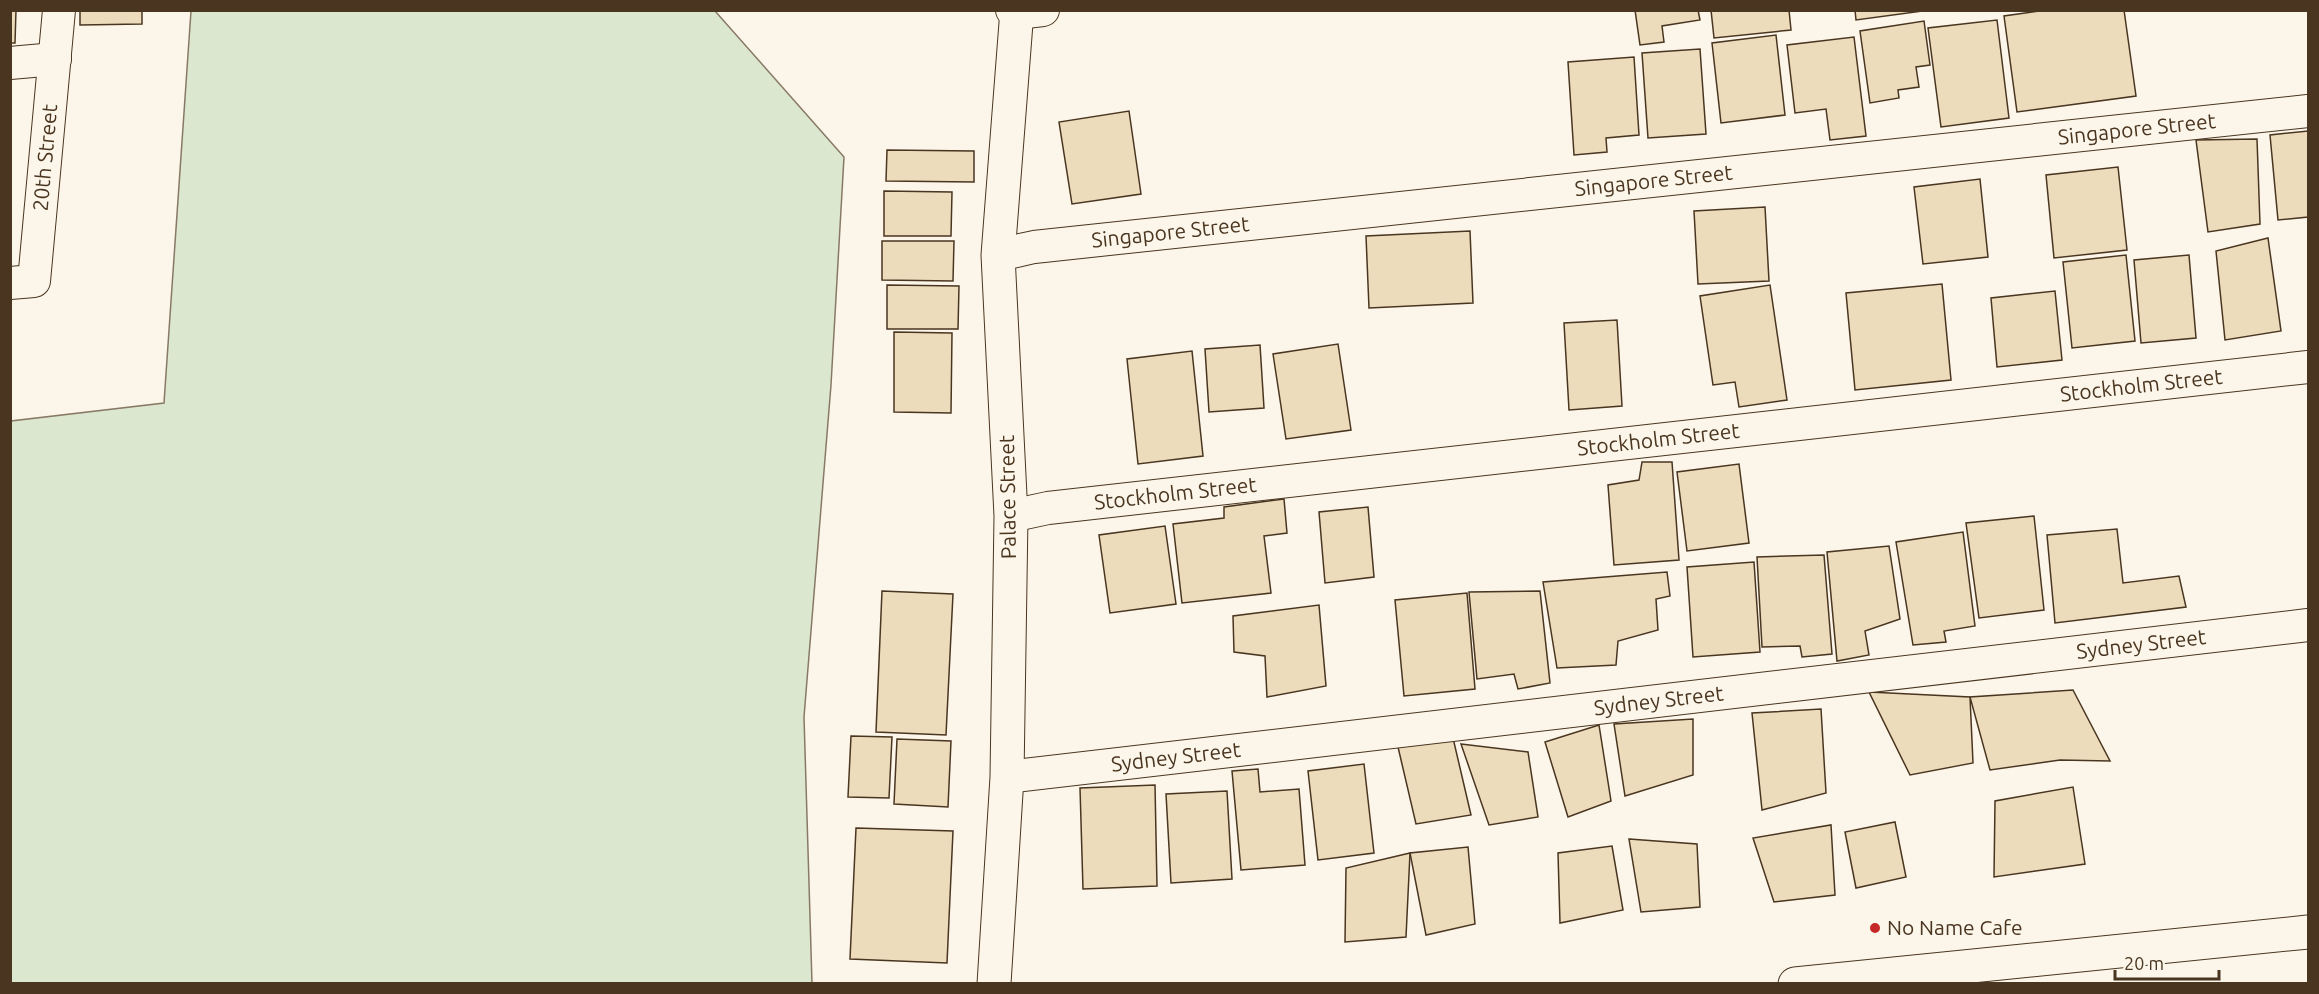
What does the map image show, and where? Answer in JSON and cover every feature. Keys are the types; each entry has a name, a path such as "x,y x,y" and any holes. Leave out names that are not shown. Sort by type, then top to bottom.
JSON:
{"street":[{"name":"20th Street","path":"10,283 34,281 59,10"},
{"name":"Palace Street","path":"994,984 1007,777 1011,516 999,255 1022,11"},
{"path":"10,63 55,59"},
{"name":"Singapore Street","path":"999,255 1034,247 2308,111"},
{"name":"Stockholm Street","path":"1011,516 1048,508 2308,367"},
{"name":"Sydney Street","path":"1007,777 2308,625"},
{"path":"1795,984 2308,932"}],"green space":[{"path":"191,11 715,11 844,157 831,385 804,717 812,983 11,983 11,421 164,403"}],"building":[{"path":"10,10 16,10 15,43 10,43"},
{"path":"80,10 142,10 142,24 80,25"},
{"path":"1635,10 1698,10 1700,20 1662,26 1664,42 1640,45"},
{"path":"1711,10 1789,10 1791,30 1714,38"},
{"path":"1855,10 1930,10 1856,20"},
{"path":"2047,10 2124,10 2136,96 2017,112 2004,16"},
{"path":"1997,20 2009,118 1941,127 1928,28"},
{"path":"1924,21 1930,65 1916,67 1919,87 1898,90 1899,98 1870,103 1860,31"},
{"path":"1776,35 1785,115 1721,123 1712,43"},
{"path":"1854,37 1866,136 1830,140 1826,109 1795,113 1787,45"},
{"path":"1700,49 1706,134 1648,138 1642,53"},
{"path":"1634,57 1639,135 1606,138 1607,152 1574,155 1568,62"},
{"path":"1129,111 1141,194 1072,204 1059,122"},
{"path":"2308,131 2308,217 2278,220 2270,135"},
{"path":"2257,139 2260,224 2208,232 2196,140"},
{"path":"887,150 974,151 974,182 886,181"},
{"path":"2118,167 2127,250 2054,258 2046,175"},
{"path":"1980,179 1988,257 1923,264 1914,187"},
{"path":"884,191 952,192 951,236 884,236"},
{"path":"1765,207 1769,281 1698,284 1694,211"},
{"path":"1470,231 1473,303 1369,308 1366,236"},
{"path":"2268,238 2281,331 2225,340 2216,251"},
{"path":"882,241 954,241 953,281 882,280"},
{"path":"2126,255 2135,341 2072,348 2063,262"},
{"path":"2189,255 2196,338 2141,343 2134,260"},
{"path":"1942,284 1951,380 1855,390 1846,293"},
{"path":"887,285 959,286 958,329 887,329"},
{"path":"1770,285 1787,400 1739,407 1735,382 1713,385 1700,296"},
{"path":"2055,291 2062,360 1997,367 1991,298"},
{"path":"1617,320 1622,406 1569,410 1564,323"},
{"path":"894,332 952,333 951,413 894,412"},
{"path":"1338,344 1351,430 1286,439 1273,354"},
{"path":"1260,345 1264,408 1209,412 1205,349"},
{"path":"1192,351 1203,456 1138,464 1127,359"},
{"path":"1642,462 1672,462 1679,560 1614,565 1608,485 1639,480"},
{"path":"1739,464 1749,543 1687,551 1677,472"},
{"path":"1284,499 1287,533 1264,536 1271,593 1182,603 1173,524 1224,518 1224,507"},
{"path":"1368,507 1374,577 1325,583 1319,512"},
{"path":"2034,516 2044,610 1979,618 1966,523"},
{"path":"1165,526 1176,604 1110,613 1099,535"},
{"path":"2117,529 2123,583 2179,576 2186,607 2055,623 2047,535"},
{"path":"1963,532 1975,626 1944,631 1946,642 1913,645 1896,542"},
{"path":"1889,546 1900,619 1865,631 1869,655 1837,661 1827,552"},
{"path":"1824,555 1832,654 1802,657 1800,646 1762,647 1757,557"},
{"path":"1754,562 1760,652 1693,657 1687,567"},
{"path":"1667,572 1670,596 1656,599 1658,630 1618,641 1616,665 1557,668 1543,582"},
{"path":"882,591 953,594 946,735 876,732"},
{"path":"1540,591 1550,683 1518,689 1514,674 1477,679 1469,592"},
{"path":"1467,593 1475,689 1404,696 1395,600"},
{"path":"1319,605 1326,686 1267,697 1265,656 1234,652 1233,616"},
{"path":"2073,690 2110,761 2060,760 1990,770 1970,697"},
{"path":"1869,692 1970,697 1973,763 1910,775"},
{"path":"1821,709 1826,793 1762,810 1752,713"},
{"path":"1693,719 1693,775 1625,796 1614,724"},
{"path":"1599,725 1611,801 1568,817 1545,742"},
{"path":"851,736 892,737 889,798 848,797"},
{"path":"1453,738 1471,815 1416,824 1398,747"},
{"path":"897,739 951,741 948,807 894,804"},
{"path":"1461,744 1528,752 1538,817 1489,825"},
{"path":"1364,764 1374,853 1318,860 1308,771"},
{"path":"1258,769 1260,792 1299,789 1305,865 1241,870 1232,771"},
{"path":"1155,785 1157,886 1083,889 1080,788"},
{"path":"2073,787 2085,864 1994,877 1995,801"},
{"path":"1227,791 1232,879 1171,883 1166,794"},
{"path":"1895,822 1906,877 1856,888 1845,832"},
{"path":"1831,825 1835,895 1774,902 1753,838"},
{"path":"856,828 953,831 947,963 850,959"},
{"path":"1629,839 1697,844 1700,907 1641,912"},
{"path":"1612,846 1623,910 1560,923 1558,853"},
{"path":"1468,847 1475,924 1426,935 1410,853"},
{"path":"1410,853 1406,937 1345,942 1346,868"}],"place":[{"name":"No Name Cafe","path":"1875,928"}]}
